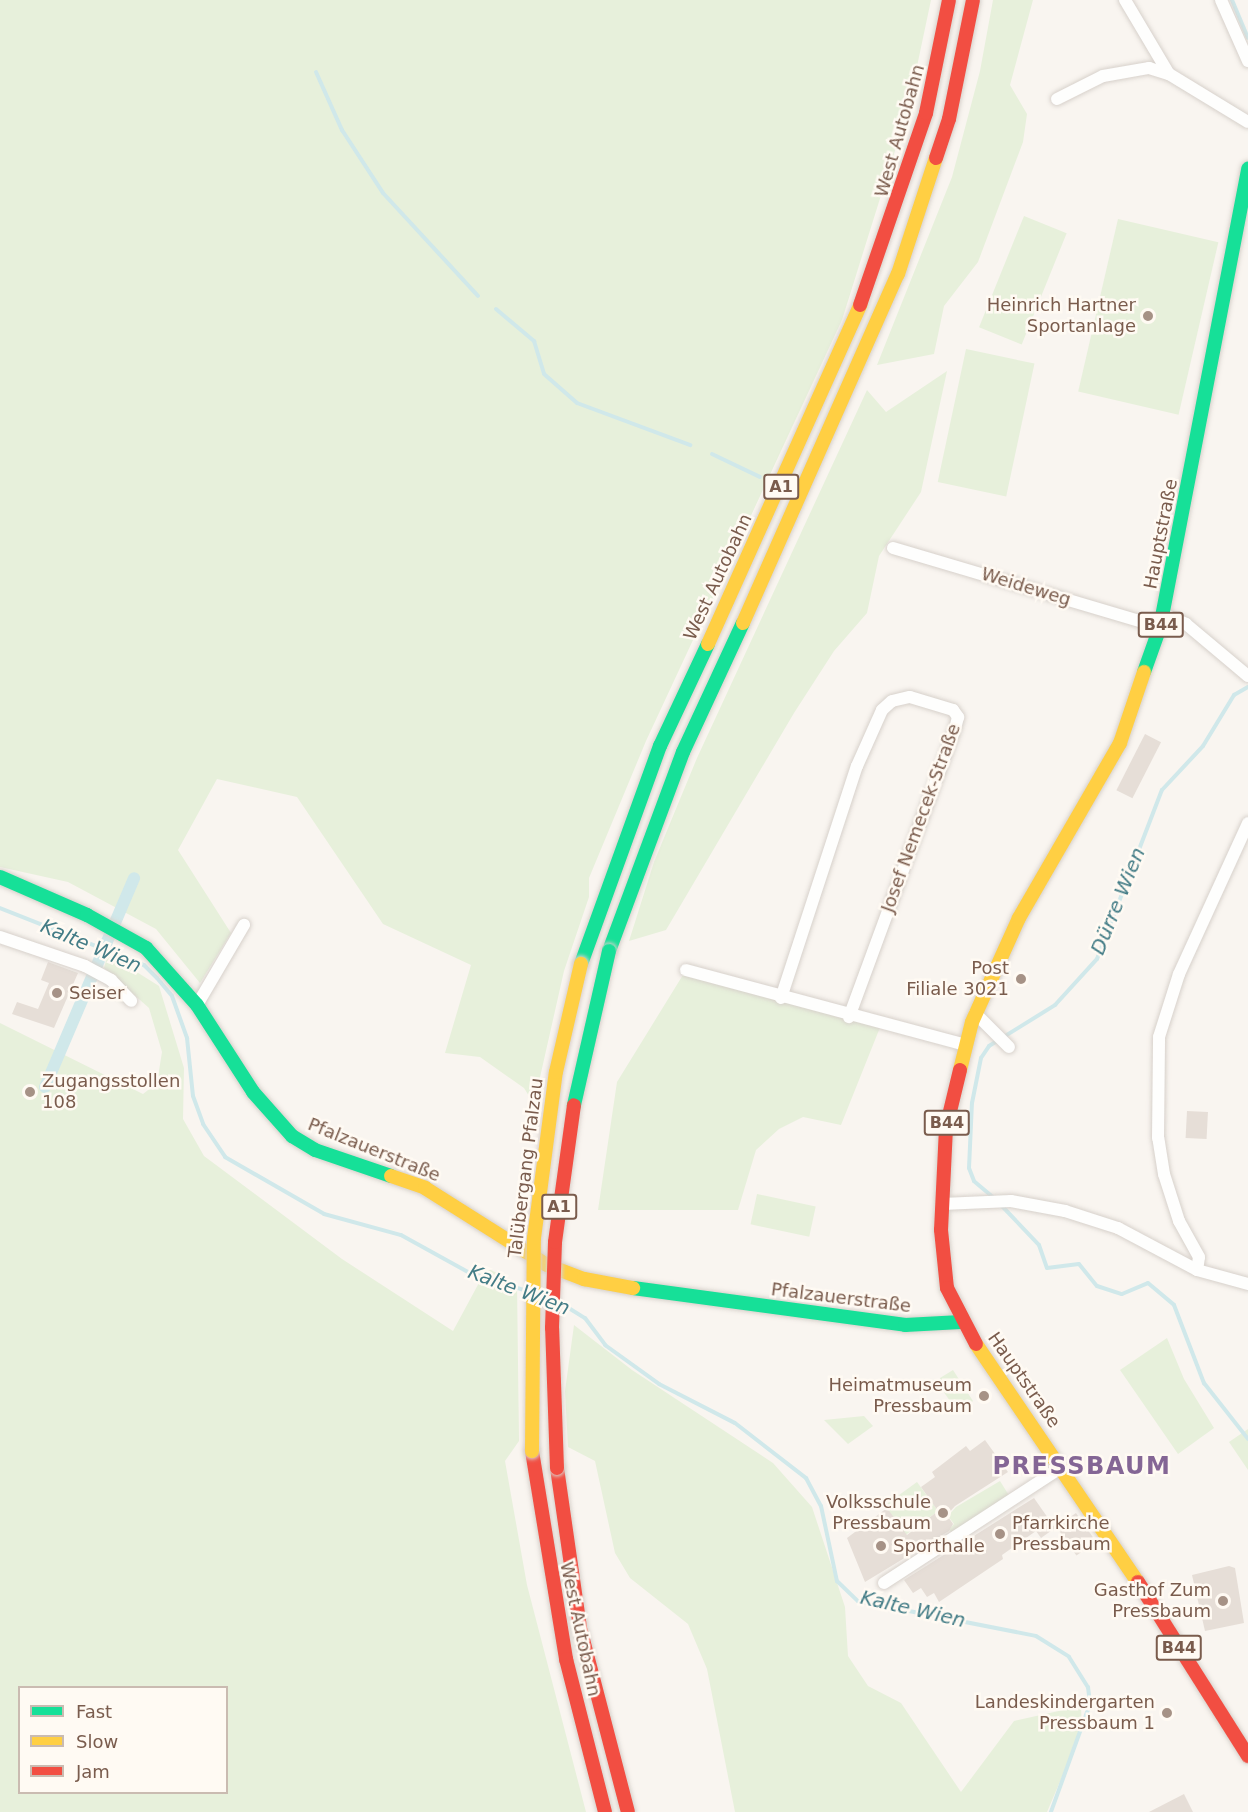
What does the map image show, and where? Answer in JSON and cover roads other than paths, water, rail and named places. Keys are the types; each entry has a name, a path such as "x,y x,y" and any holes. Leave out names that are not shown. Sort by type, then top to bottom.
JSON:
{"main road":[{"name":"West Autobahn","path":"581,964 660,746 784,480 877,266 926,114 950,0"},
{"name":"Talübergang Pfalzau","path":"557,1467 552,1328 555,1242 577,1079 609,951 683,752 804,493 898,273 949,119 973,0"},
{"name":"Hauptstraße","path":"1248,168 1162,620 1120,743 1019,918 975,1013 965,1045 946,1128 942,1204 946,1279 961,1322 1062,1467 1248,1756"},
{"name":"Pfalzauerstraße","path":"0,877 131,938 163,964 197,1005 253,1092 292,1136 315,1150 425,1188 547,1265 584,1279 692,1299 905,1325 961,1322"},
{"name":"Talübergang Pfalzau","path":"532,1451 530,1325 535,1227 556,1072 581,964"},
{"name":"West Autobahn","path":"532,1451 566,1659 604,1812"},
{"name":"West Autobahn","path":"557,1467 580,1628 628,1812"}],"street":[{"path":"1125,0 1169,74"},
{"path":"1221,0 1248,61"},
{"path":"1057,99 1124,69 1149,68 1169,74 1247,118"},
{"name":"Weideweg","path":"893,548 1162,620 1186,624 1247,675"},
{"name":"Josef Nemecek-Straße","path":"781,998 856,766 882,710 892,701 910,697 953,710 958,717 849,1017"},
{"path":"1197,1270 1199,1257 1179,1221 1164,1174 1158,1138 1159,1037 1179,974 1248,823"},
{"path":"197,1005 244,925"},
{"path":"0,937 85,966 111,980 131,1001"},
{"path":"686,970 849,1017 965,1045"},
{"path":"975,1013 993,1027 1009,1047"},
{"path":"942,1204 1011,1201 1101,1222 1197,1270 1248,1284"},
{"path":"884,1583 1062,1467"}],"waterway":[{"name":"Dürre Wien","path":"1232,0 1248,38"},
{"path":"316,72 342,130 383,193 478,296"},
{"path":"496,309 534,341 544,374 577,403 690,445"},
{"path":"712,454 760,477"},
{"name":"Dürre Wien","path":"994,1198 974,1181 969,1168 972,1103 981,1058 989,1046 1055,1005 1097,959 1162,790 1203,746 1234,695 1248,687"},
{"path":"45,1087 134,878"},
{"name":"Kalte Wien","path":"0,908 144,965 157,978 172,996 187,1038 193,1096 203,1124 225,1157 324,1214 401,1235 468,1272 524,1290"},
{"name":"Dürre Wien","path":"1001,1205 1039,1245 1047,1268 1079,1264 1097,1286 1122,1294 1148,1283 1174,1305 1204,1383 1248,1439"},
{"name":"Kalte Wien","path":"559,1302 585,1318 605,1345 659,1384 735,1423 806,1478 821,1506 837,1581 858,1601 1036,1636 1069,1657 1088,1687 1090,1704 1051,1812"}],"place":[{"name":"Heinrich Hartner Sportanlage","path":"1148,316"},
{"name":"Post Filiale 3021","path":"1021,979"},
{"name":"Seiser","path":"57,993"},
{"name":"Zugangsstollen 108","path":"30,1092"},
{"name":"Heimatmuseum Pressbaum","path":"984,1396"},
{"name":"Volksschule Pressbaum","path":"943,1513"},
{"name":"Pfarrkirche Pressbaum","path":"1000,1534"},
{"name":"Sporthalle","path":"881,1546"},
{"name":"Gasthof Zum Pressbaum","path":"1223,1601"},
{"name":"Landeskindergarten Pressbaum 1","path":"1167,1713"}],"district":[{"name":"PRESSBAUM","path":"1082,1467"}]}
